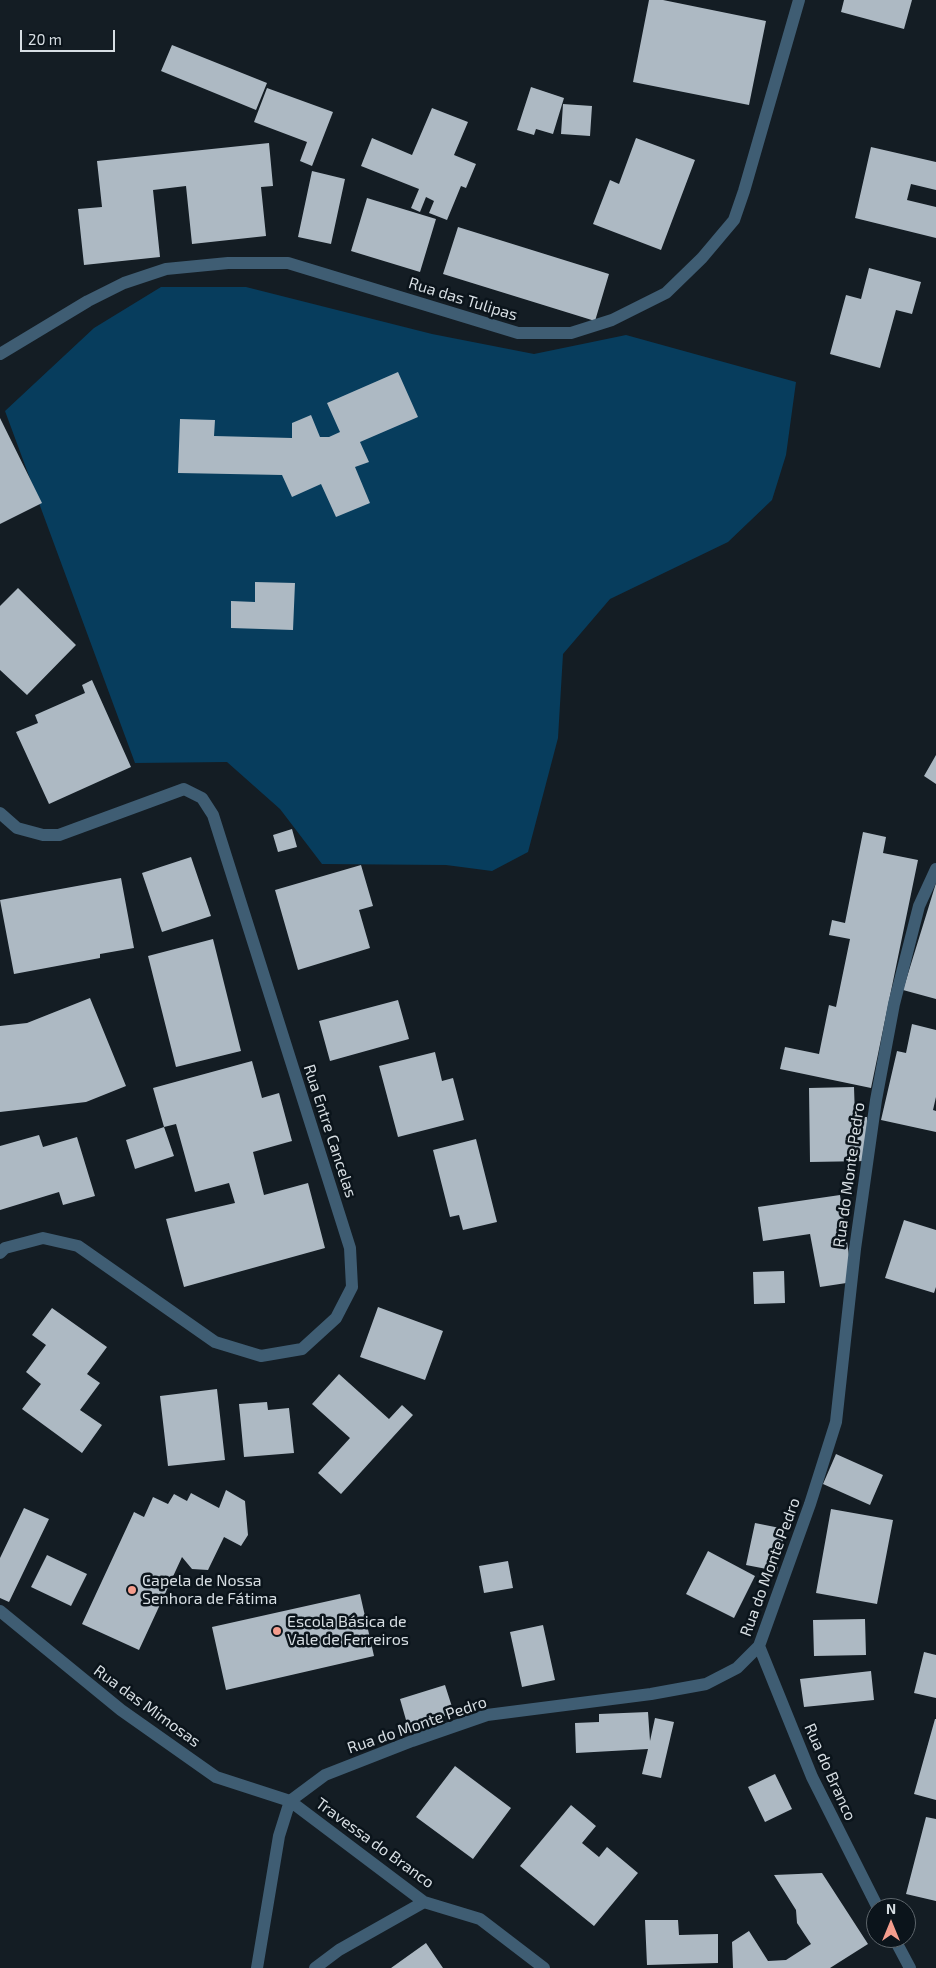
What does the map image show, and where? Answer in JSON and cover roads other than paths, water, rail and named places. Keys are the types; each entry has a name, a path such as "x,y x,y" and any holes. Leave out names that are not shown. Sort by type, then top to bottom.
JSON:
{"street":[{"name":"Rua das Tulipas","path":"0,354 88,301 124,283 166,269 228,263 288,263 518,333 571,333 612,320 666,293 702,258 734,220 744,192 799,0"},
{"name":"Rua Entre Cancelas","path":"0,813 17,828 43,835 59,835 184,789 202,798 213,815 350,1248 352,1287 336,1318 302,1349 261,1356 215,1342 78,1246 43,1238 6,1248 0,1252"},
{"name":"Rua do Monte Pedro","path":"290,1801 325,1775 412,1741 487,1715 652,1694 706,1684 737,1668 759,1646 806,1514 836,1422 855,1249 878,1090 894,1004 919,906 936,869"},
{"name":"Rua das Mimosas","path":"0,1611 121,1710 216,1777 290,1801"},
{"name":"Rua do Branco","path":"759,1646 812,1777 873,1898"},
{"name":"Travessa do Branco","path":"290,1801 424,1902 480,1919 544,1968"},
{"path":"257,1968 279,1836 290,1801"},
{"path":"315,1968 339,1950 424,1902"},
{"path":"899,1948 910,1968"}],"place":[{"name":"Capela de Nossa Senhora de Fátima","path":"132,1590"},
{"name":"Escola Básica de Vale de Ferreiros","path":"277,1631"}]}
